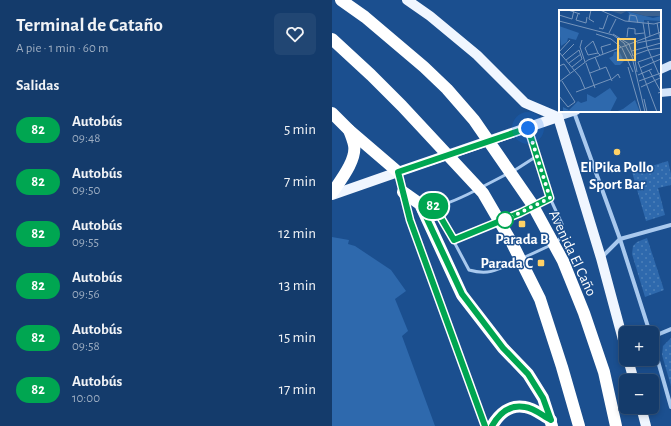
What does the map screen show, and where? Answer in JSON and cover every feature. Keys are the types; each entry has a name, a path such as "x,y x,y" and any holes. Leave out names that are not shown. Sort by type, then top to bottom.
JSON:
{"highway":[{"name":"Avenida El Caño","path":"341,0 365,17 447,89 474,120 532,204 563,261 584,314 604,372 616,426"},
{"path":"332,39 402,106 483,193 512,243 540,299 579,426"},
{"path":"332,113 349,130 398,172"},
{"path":"332,194 353,158 354,146 349,130"},
{"path":"403,192 420,204 462,294 503,348 528,374 543,398 551,423"},
{"path":"492,426 503,412 512,407 526,407 551,423"}],"main road":[{"path":"407,0 430,16 477,55 526,103 558,117 601,258 619,326"},
{"path":"661,70 671,65"},
{"path":"661,93 671,92"},
{"path":"332,194 572,112"},
{"path":"643,414 646,426"}],"street":[{"path":"575,112 620,239 648,326"},
{"path":"398,172 410,220 485,426"},
{"path":"601,258 620,239 671,225"},
{"path":"659,335 671,329"},
{"path":"659,363 671,407"}],"lane":[{"path":"434,206 454,240 469,270 480,273 494,271 558,242 563,235 562,224 550,198 528,128"},
{"path":"420,204 434,206 446,204 488,185 537,156"},
{"path":"454,240 520,213 550,198"}],"shaded area":[{"path":"668,161 671,174 671,185 658,188 665,215 646,221 632,172"},
{"path":"332,237 349,240 348,244 355,246 391,270 406,291 395,299 408,331 402,336 435,426 332,426"},
{"path":"647,238 664,290 645,297 632,254 633,246 637,242"},
{"path":"671,338 671,386 662,355 663,346"}],"bus line":[{"name":"82","path":"485,426 410,220 398,172 528,128 550,198 520,213 454,240 434,206 420,204 462,294 503,348 528,374 543,398 551,420 526,407 512,407 503,412 492,426"}],"place":[{"name":"El Pika Pollo Sport Bar","path":"617,152"},
{"name":"Parada B","path":"522,224"},
{"name":"Parada C","path":"541,263"}],"route":[{"path":"505,220 550,198 528,128"}]}
